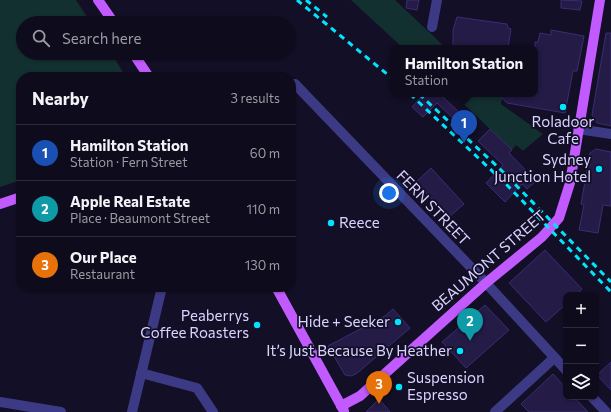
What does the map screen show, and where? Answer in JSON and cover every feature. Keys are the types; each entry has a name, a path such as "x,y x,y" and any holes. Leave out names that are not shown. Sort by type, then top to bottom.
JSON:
{"main road":[{"path":"98,0 109,16"},
{"name":"BEAUMONT STREET","path":"343,409 360,396 486,283 542,238 559,218 568,192 600,0"},
{"path":"138,60 146,72"},
{"path":"0,204 16,199"},
{"path":"279,292 343,409"}],"street":[{"path":"432,27 437,0"},
{"name":"FERN STREET","path":"296,89 486,283 563,367"},
{"path":"578,129 611,134"},
{"path":"132,412 161,292"},
{"path":"495,412 554,358"},
{"path":"141,373 197,388 212,412"},
{"path":"595,400 606,412"},
{"path":"0,402 61,412"}],"green space":[{"path":"0,0 76,0 86,16 16,16 16,60 115,60 123,72 16,72 16,182 0,187"},
{"path":"351,0 395,0 443,45 400,45"},
{"path":"456,97 502,97 501,104 543,134 524,150 516,145 512,150"}],"building":[{"path":"407,0 419,0 417,10 406,8"},
{"path":"561,0 582,1 580,10 561,8"},
{"path":"457,17 507,24 508,28 511,29 508,45 453,45 453,30"},
{"path":"551,30 584,36 577,71 573,71 565,113 507,103 501,97 538,97 538,45 535,45 535,42 538,42 540,33 551,35"},
{"path":"606,33 611,33 611,126 597,123 592,115"},
{"path":"421,97 443,97 461,114 455,120 437,103 423,117 412,107"},
{"path":"490,129 512,150 509,153 536,181 527,189 522,184 505,202 486,183 503,165 478,141"},
{"path":"596,149 611,152 611,206 603,205 598,233 579,230 584,205 581,204 590,153"},
{"path":"431,168 464,204 449,217 416,182"},
{"path":"545,250 582,289 579,292 563,292 563,307 546,322 509,283"},
{"path":"485,305 509,330 466,368 442,342"},
{"path":"393,309 410,328 356,374 351,376 345,375 328,346 385,316"},
{"path":"611,362 611,390 599,377 599,373"},
{"path":"553,374 563,385 563,400 577,400 588,412 529,412 521,404"},
{"path":"379,399 390,412 366,412"}],"railway":[{"path":"297,0 390,77"},
{"path":"306,0 327,17"},
{"path":"413,97 505,183 611,292"},
{"path":"422,97 499,168 611,282"}],"place":[{"name":"Roladoor Cafe","path":"563,107"},
{"name":"Hamilton Station","path":"464,143"},
{"name":"Sydney Junction Hotel","path":"599,169"},
{"name":"Reece","path":"331,223"},
{"name":"Hide + Seeker","path":"398,322"},
{"name":"Peaberrys Coffee Roasters","path":"257,325"},
{"name":"Apple Real Estate","path":"470,341"},
{"name":"It’s Just Because By Heather","path":"460,351"},
{"name":"Suspension Espresso","path":"399,387"},
{"name":"Our Place","path":"379,404"}]}
